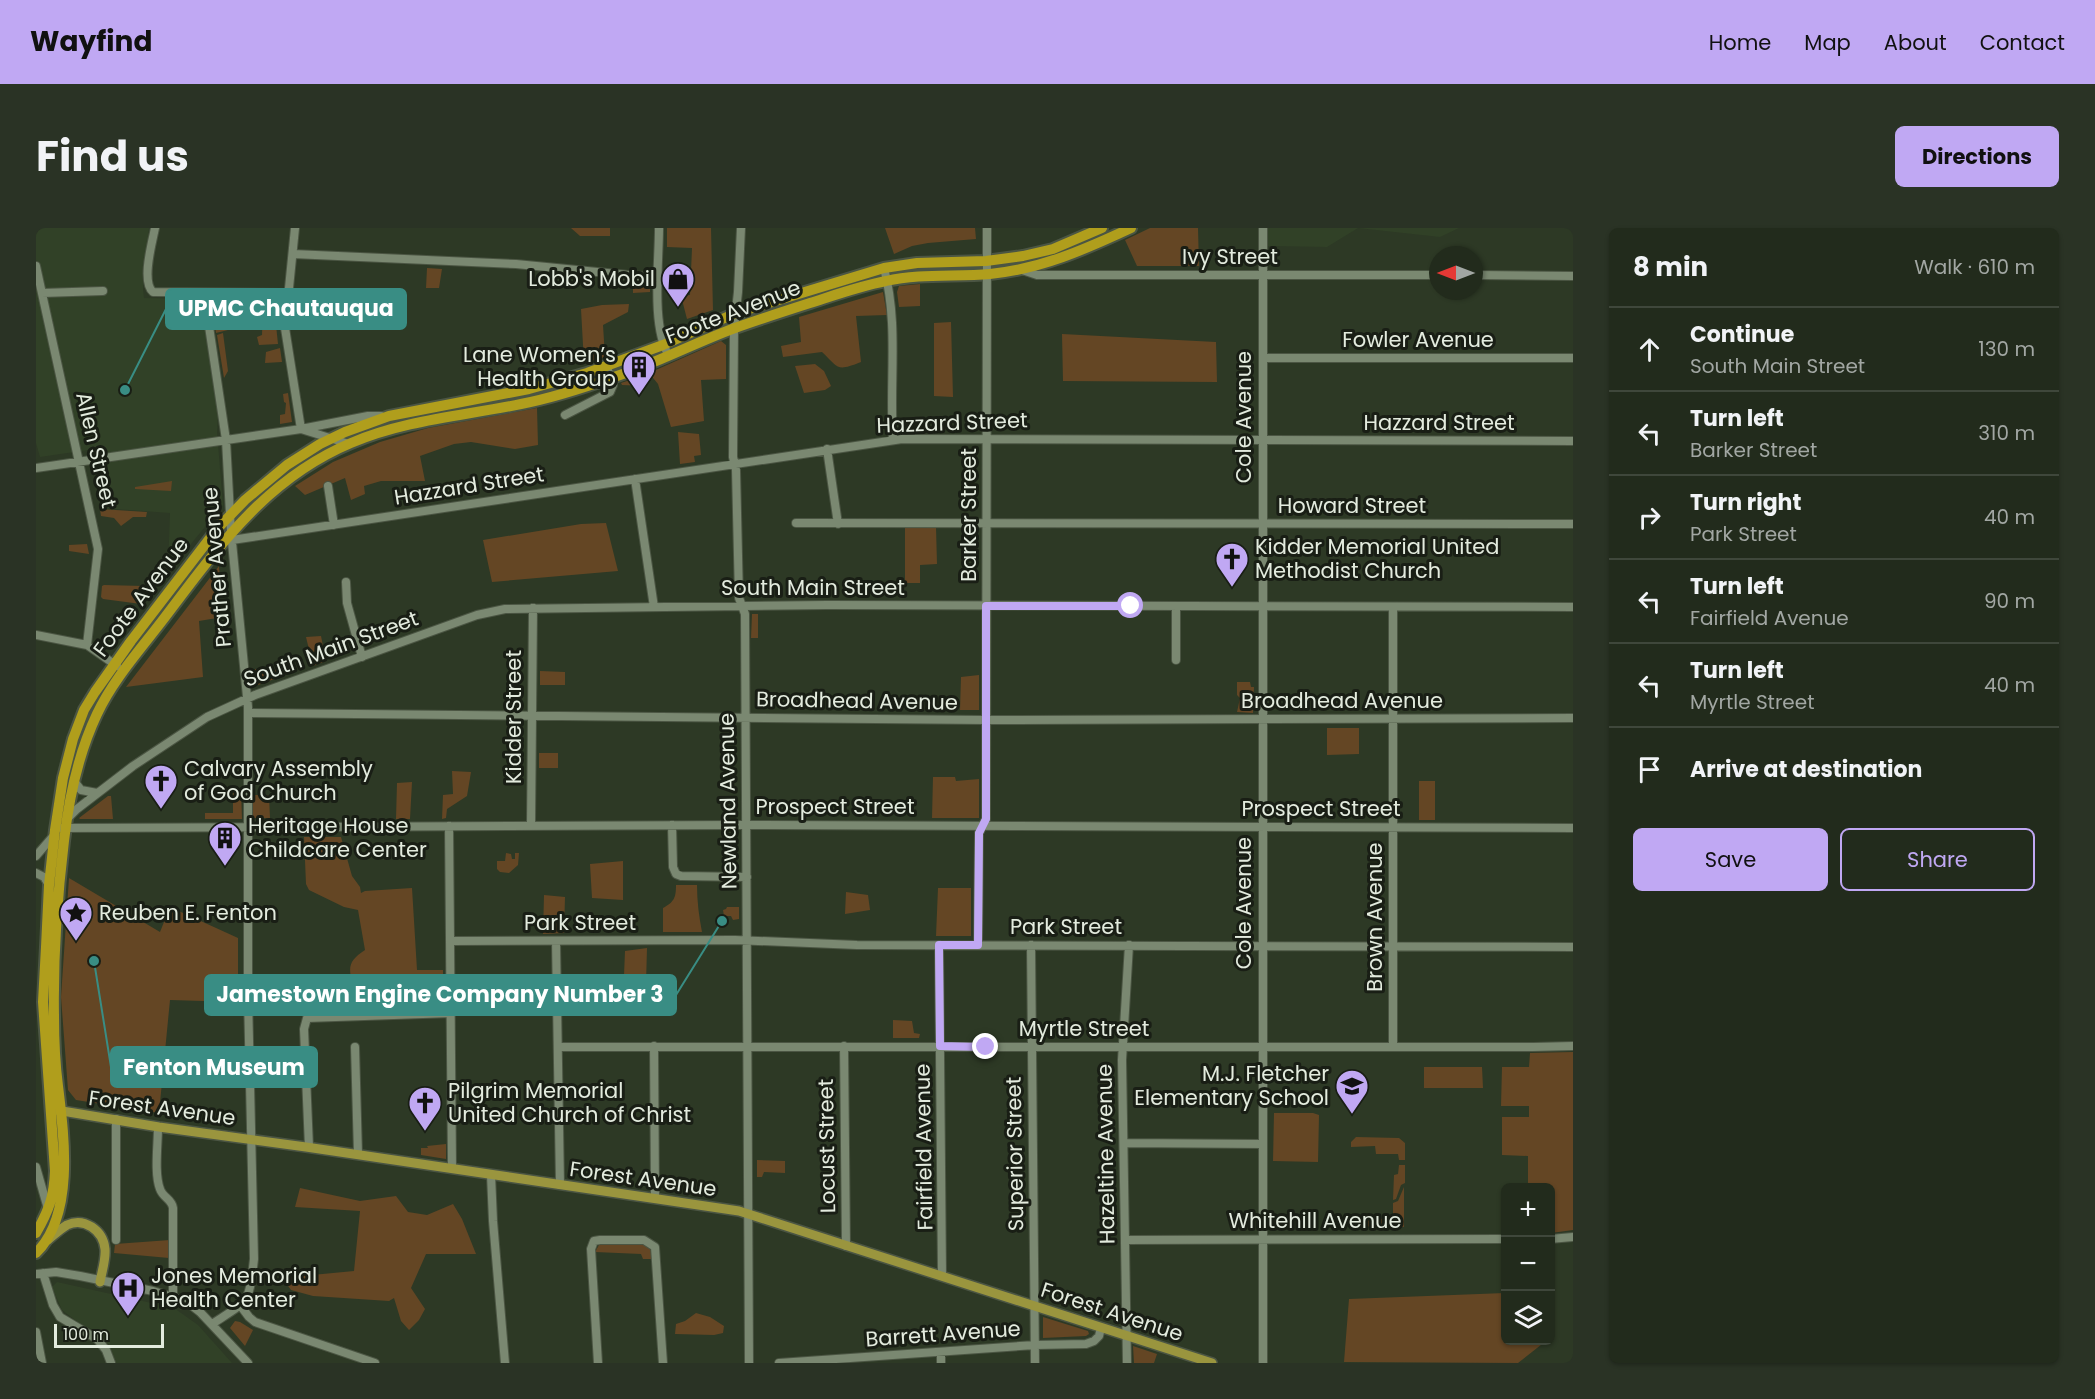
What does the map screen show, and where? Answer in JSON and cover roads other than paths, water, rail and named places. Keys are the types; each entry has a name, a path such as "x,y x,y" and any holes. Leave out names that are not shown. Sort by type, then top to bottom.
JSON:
{"highway":[{"name":"Foote Avenue","path":"60,828 79,759 119,667 217,529 287,465 333,438 389,416 529,389 607,367 736,313 884,268 917,263 987,261 1023,256 1053,249 1102,228"},
{"name":"Foote Avenue","path":"60,828 63,778 73,738 84,710 262,500 327,454 379,432 418,422 522,404 611,378 734,328 887,280 920,275 987,274 1022,270 1071,255 1131,228"},
{"path":"36,1233 49,1211 54,1192 55,1171 43,1002 49,885 60,828"},
{"path":"36,1253 46,1241 61,1205 63,1193 62,1110 54,1022 54,945 60,828"}],"main road":[{"name":"Forest Avenue","path":"50,1110 655,1198 749,1214 1212,1363"},
{"path":"46,1241 64,1227 72,1224 85,1224 98,1230 105,1253 100,1282"}],"street":[{"path":"155,228 147,276 150,290 156,293 288,294"},
{"path":"296,228 285,328 301,429"},
{"path":"659,228 659,328 663,345 669,356"},
{"name":"Newland Avenue","path":"741,228 734,328 734,463 739,598 745,614 749,1363"},
{"name":"Barker Street","path":"978,945 979,833 986,819 987,228"},
{"name":"Cole Avenue","path":"1263,228 1263,1363"},
{"path":"293,254 516,264 658,278"},
{"name":"Allen Street","path":"36,266 98,549 87,645"},
{"path":"884,268 892,314 893,440"},
{"name":"Ivy Street","path":"1022,270 1038,274 1429,275"},
{"path":"1483,275 1573,276"},
{"path":"42,293 102,291"},
{"name":"Prather Avenue","path":"204,293 226,440 229,517 248,713 248,1005 254,1259 248,1298 240,1305"},
{"name":"Fowler Avenue","path":"1263,358 1573,358"},
{"path":"565,415 610,392 613,388 607,367"},
{"name":"Foote Avenue","path":"36,468 301,429 368,416 389,416"},
{"name":"Foote Avenue","path":"301,429 349,444"},
{"name":"Hazzard Street","path":"231,536 334,525 893,440 1573,441"},
{"path":"827,449 838,524"},
{"path":"635,479 654,607"},
{"path":"328,486 334,525"},
{"name":"Howard Street","path":"795,523 1573,524"},
{"path":"346,582 347,603 362,657"},
{"name":"South Main Street","path":"36,855 77,809 207,717 247,699 362,657 486,613 505,609 741,606 1573,607"},
{"path":"1176,606 1176,660"},
{"name":"Brown Avenue","path":"1393,607 1393,1047"},
{"name":"Kidder Street","path":"531,826 533,608"},
{"path":"36,635 87,645 119,667"},
{"name":"Broadhead Avenue","path":"248,713 986,720 1573,718"},
{"path":"74,780 81,790 97,793"},
{"path":"672,825 673,867 676,874 747,877"},
{"name":"Prospect Street","path":"60,828 672,825 1573,828"},
{"path":"449,826 452,1168"},
{"path":"36,873 45,877 49,885"},
{"name":"Park Street","path":"451,941 1573,947"},
{"path":"556,941 560,1185"},
{"name":"Fairfield Avenue","path":"939,945 942,1276"},
{"name":"Superior Street","path":"1031,945 1035,1363"},
{"name":"Hazeltine Avenue","path":"1127,1363 1123,1047 1129,945"},
{"path":"309,1147 304,1029 306,1018 452,1013"},
{"path":"654,1046 655,1198"},
{"name":"Locust Street","path":"844,1046 846,1246"},
{"name":"Myrtle Street","path":"558,1047 1573,1046"},
{"path":"356,1047 358,1154"},
{"path":"116,1119 116,1240"},
{"path":"158,1127 159,1184 162,1195 171,1201 173,1208 173,1296"},
{"path":"1124,1143 1263,1144"},
{"path":"36,1167 49,1211"},
{"path":"491,1174 505,1363"},
{"path":"1555,1239 1573,1237"},
{"name":"Whitehill Avenue","path":"1125,1240 1501,1239"},
{"path":"598,1363 592,1244 600,1240 644,1240 654,1246 663,1363"},
{"path":"111,1363 106,1350 97,1339 60,1317 39,1274 56,1272 173,1296 186,1301 212,1324 248,1363"},
{"path":"212,1324 240,1305 255,1322 375,1363"},
{"name":"Barrett Avenue","path":"779,1363 848,1361 1035,1345 1086,1344 1099,1336 1101,1328"},
{"path":"36,1332 42,1363"},
{"path":"941,1352 941,1363"}],"place":[{"name":"Lobb's Mobil","path":"678,308"},
{"name":"UPMC Chautauqua","path":"125,390"},
{"name":"Lane Women’s Health Group","path":"639,396"},
{"name":"Kidder Memorial United Methodist Church","path":"1232,588"},
{"name":"Calvary Assembly of God Church","path":"161,810"},
{"name":"Heritage House Childcare Center","path":"225,867"},
{"name":"Jamestown Engine Company Number 3","path":"722,921"},
{"name":"Reuben E. Fenton","path":"76,942"},
{"name":"Fenton Museum","path":"94,961"},
{"name":"M.J. Fletcher Elementary School","path":"1352,1115"},
{"name":"Pilgrim Memorial United Church of Christ","path":"425,1132"},
{"name":"Jones Memorial Health Center","path":"128,1317"}]}
